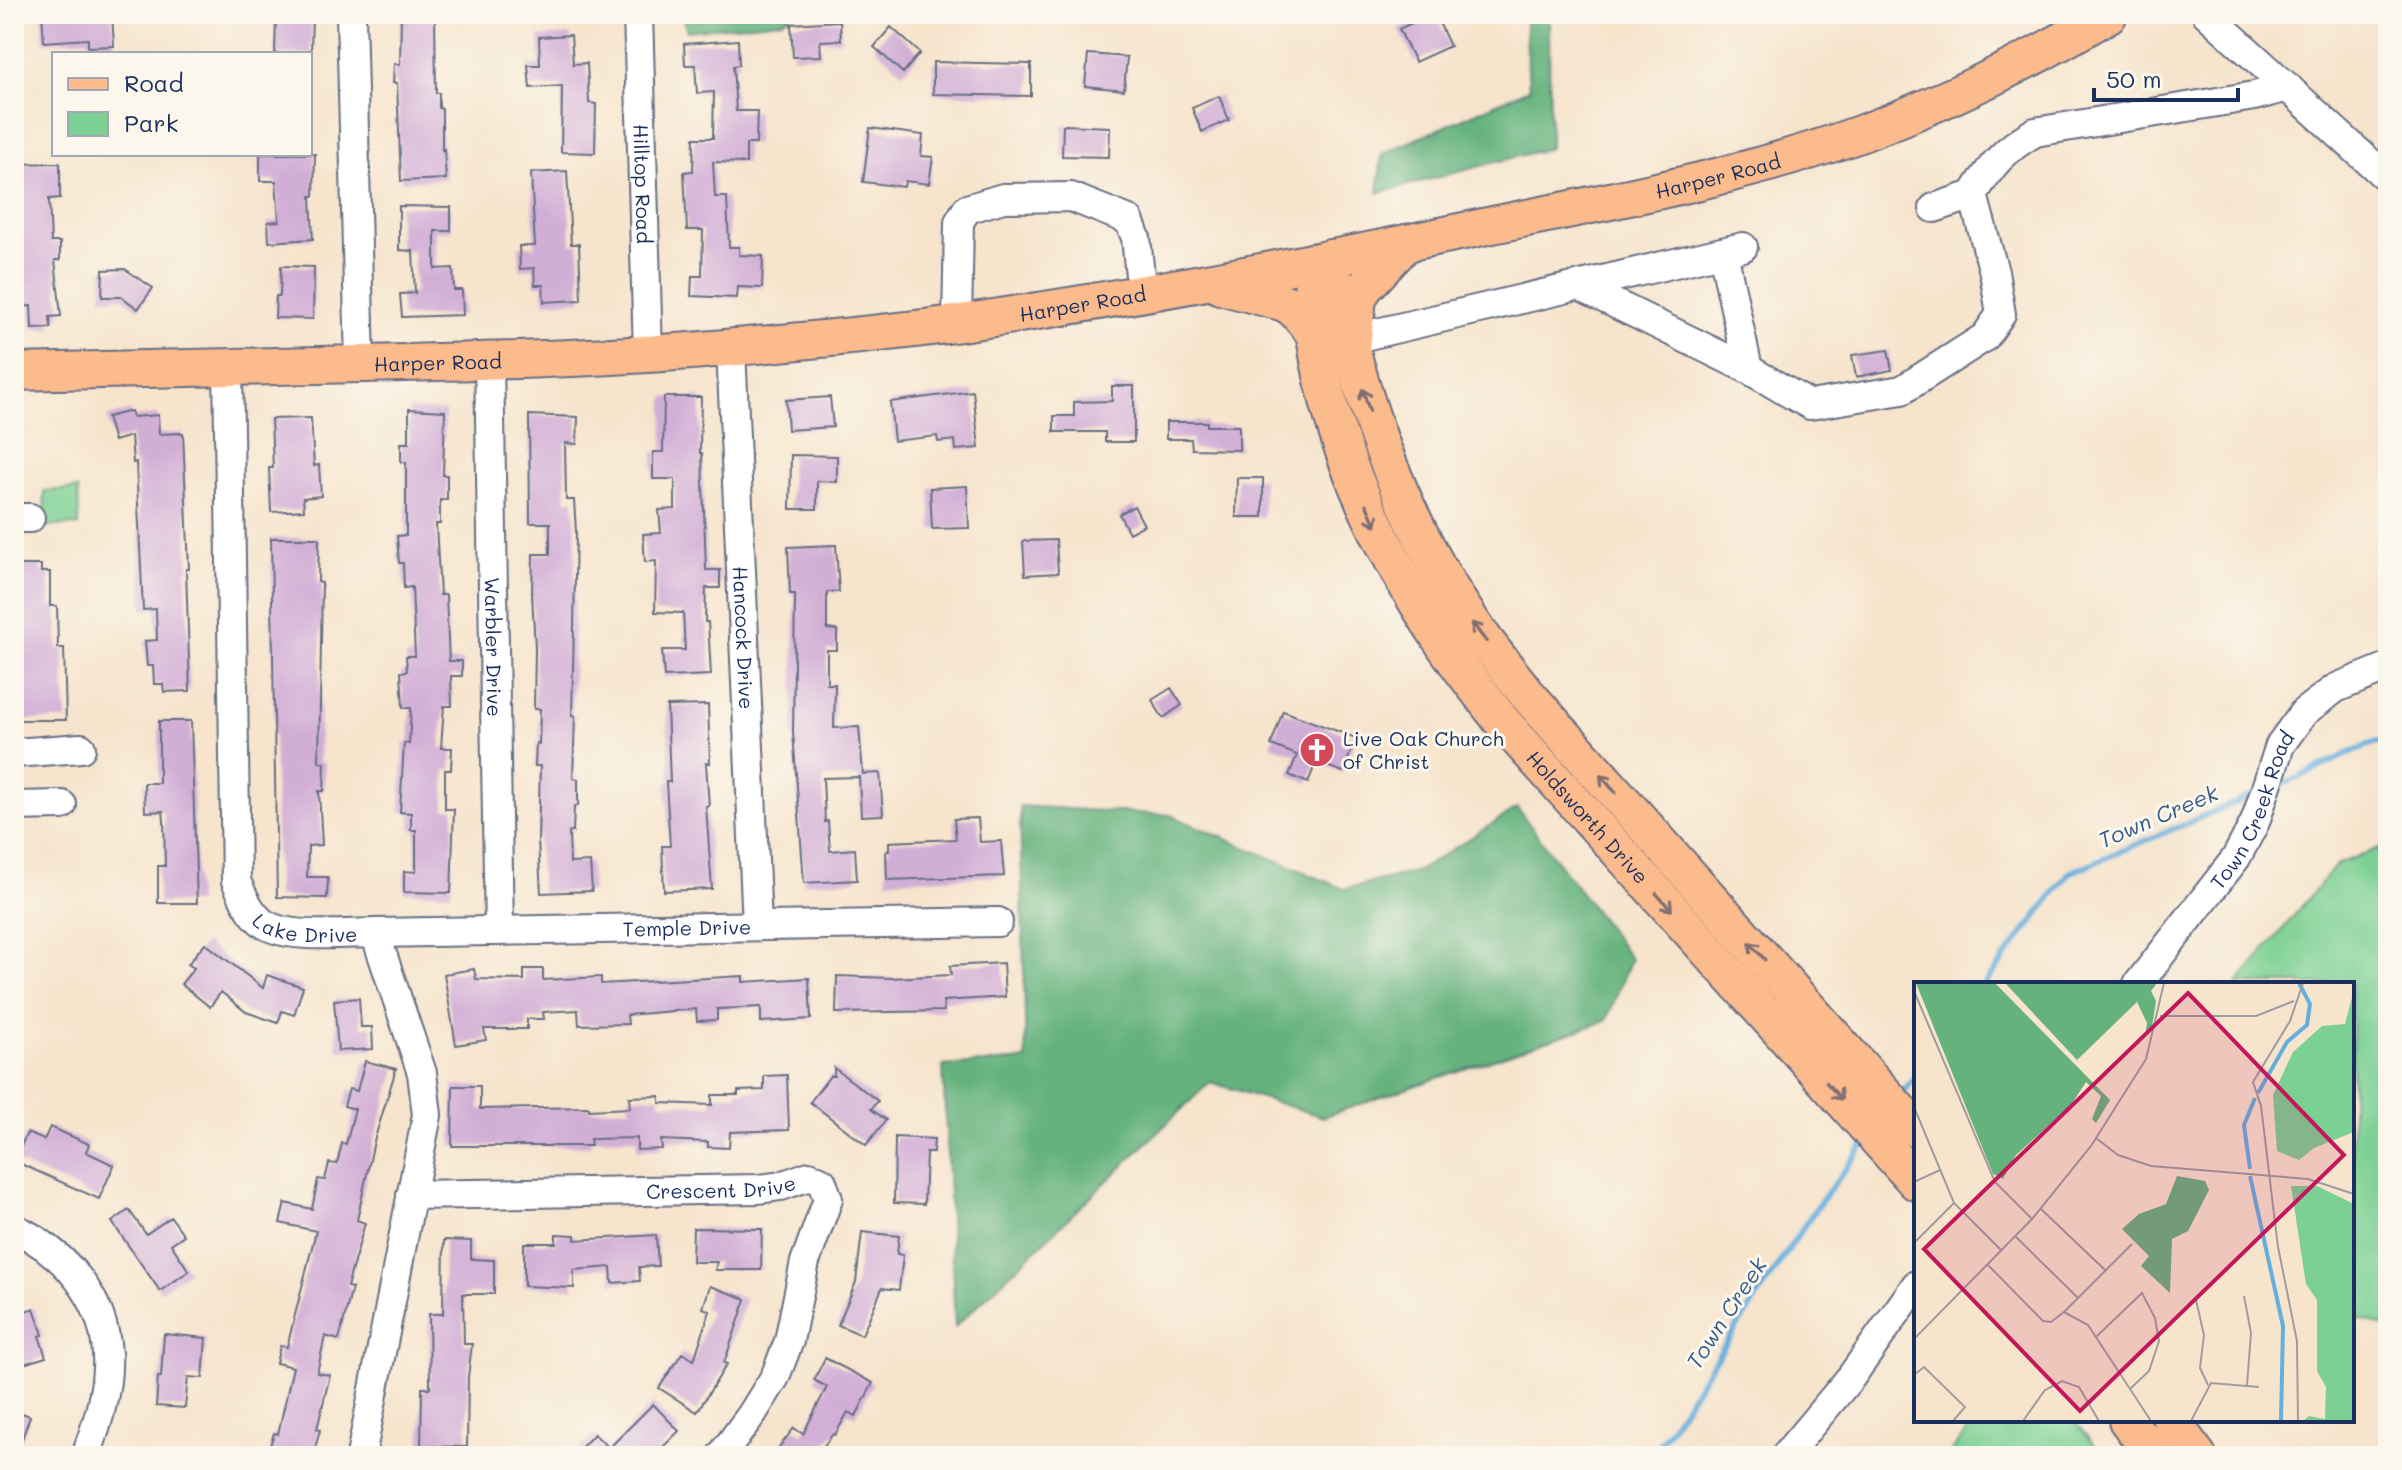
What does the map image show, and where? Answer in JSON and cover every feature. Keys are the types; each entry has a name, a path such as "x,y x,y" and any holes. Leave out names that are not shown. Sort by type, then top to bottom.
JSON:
{"main road":[{"name":"Harper Road","path":"14,372 489,361 731,348 957,324 1142,294 1406,243 1756,166 1831,144 1948,98 2038,55 2109,14"},
{"path":"1206,283 1285,303 1342,342 1363,289 1406,243"},
{"name":"Holdsworth Drive","path":"1321,260 1342,342 1402,500 1471,622 1527,694 1914,1127"},
{"name":"Holdsworth Drive","path":"1342,342 1326,395 1370,514 1400,573 1441,641 1500,719 1914,1180"},
{"path":"2128,1422 2154,1456"},
{"path":"2172,1422 2198,1456"}],"street":[{"path":"351,14 360,364"},
{"name":"Hilltop Road","path":"638,14 648,353"},
{"path":"2207,14 2388,179"},
{"path":"1934,208 1973,195 1987,172 2009,147 2035,132 2254,96 2288,87"},
{"path":"1579,286 1748,369 1810,405 1902,390 1985,337 2001,314 1994,272 1973,195"},
{"path":"957,324 959,222 967,209 1003,198 1071,197 1129,220 1136,238 1142,294"},
{"path":"1342,342 1733,249 1748,369"},
{"name":"Hancock Drive","path":"731,348 757,926"},
{"name":"Warbler Drive","path":"489,361 499,931"},
{"name":"Lake Drive","path":"228,367 236,881 248,906 264,924 288,933 375,933 422,1073 427,1100 427,1115 361,1456"},
{"name":"Town Creek Road","path":"2140,982 2236,858 2260,807 2280,745 2304,712 2336,688 2388,667"},
{"path":"1500,719 1527,694"},
{"path":"14,753 81,748"},
{"path":"14,806 62,805"},
{"name":"Temple Drive","path":"375,933 998,922"},
{"name":"Crescent Drive","path":"411,1195 759,1189 781,1186 802,1176 822,1182 828,1199 805,1262 789,1341 775,1377 721,1456"},
{"path":"14,1228 50,1247 78,1276 99,1313 107,1354 104,1397 86,1456"},
{"path":"1785,1456 1851,1377 1914,1288"}],"green space":[{"path":"681,14 794,14 781,21 687,31"},
{"path":"1525,14 1549,14 1550,148 1378,193 1382,154 1529,89"},
{"path":"78,489 79,525 46,526 44,491"},
{"path":"1020,806 1170,815 1344,889 1418,871 1517,808 1631,959 1606,1021 1323,1117 1210,1082 955,1327 943,1066 1026,1060"},
{"path":"2388,845 2388,1327 2354,1317 2354,982 2239,982 2337,864"},
{"path":"1974,1422 2075,1422 2103,1456 1948,1456"}],"building":[{"path":"42,14 112,14 114,46 88,47 88,39 44,42"},
{"path":"276,14 312,14 311,52 275,52"},
{"path":"401,14 435,14 436,93 439,93 439,108 442,109 446,179 401,181 397,83 393,83 394,64 400,64"},
{"path":"1435,14 1450,46 1415,62 1399,29"},
{"path":"840,21 841,40 820,41 821,56 793,57 791,24"},
{"path":"891,27 920,53 903,73 874,47"},
{"path":"571,35 573,64 587,63 589,103 596,104 595,153 561,152 562,86 530,88 528,65 540,65 539,37"},
{"path":"738,40 739,65 733,66 736,111 757,111 756,144 746,144 746,163 713,162 715,197 727,197 729,247 739,247 739,255 763,256 762,288 738,287 737,298 691,296 692,276 702,276 703,230 687,230 684,172 693,171 694,138 713,138 714,92 697,93 695,65 685,65 684,44"},
{"path":"1088,54 1127,57 1124,90 1085,86"},
{"path":"933,62 1031,64 1031,96 933,94"},
{"path":"1219,96 1229,120 1202,132 1192,108"},
{"path":"1063,125 1110,127 1109,157 1062,156"},
{"path":"870,128 923,135 921,156 933,157 929,184 905,181 904,187 863,182"},
{"path":"315,154 314,196 311,196 313,239 269,242 268,222 279,221 276,181 260,181 260,156"},
{"path":"60,163 60,198 49,199 51,242 60,242 60,260 55,260 61,316 50,317 51,328 32,329 31,306 14,307 14,286 18,286 14,164"},
{"path":"567,171 571,244 579,244 581,300 544,302 543,285 535,285 534,268 520,269 519,246 535,246 531,173"},
{"path":"399,206 451,207 451,231 435,231 435,269 453,268 454,290 462,290 463,315 402,317 400,294 415,293 413,251 399,250"},
{"path":"281,266 314,267 313,319 275,318 276,296 280,296"},
{"path":"125,269 153,288 138,309 122,297 102,297 103,270"},
{"path":"1888,350 1892,370 1856,377 1852,355"},
{"path":"1112,386 1134,386 1134,442 1105,442 1105,432 1054,432 1054,416 1074,416 1074,402 1112,401"},
{"path":"973,391 979,448 956,450 955,440 938,442 937,436 894,441 890,402"},
{"path":"664,397 701,397 700,453 706,570 720,570 720,588 706,588 705,622 708,622 711,675 664,677 662,650 685,650 683,613 655,612 656,561 645,562 643,534 661,533 659,510 675,509 675,479 653,479 653,452 663,452"},
{"path":"830,397 833,427 788,430 786,400"},
{"path":"409,409 445,411 443,475 447,475 447,500 440,500 440,524 436,524 440,595 446,595 449,661 462,661 462,676 451,676 452,706 444,706 441,748 452,748 451,770 445,770 445,809 454,809 451,893 404,892 404,871 416,872 416,830 411,830 411,813 400,812 404,743 409,744 411,708 403,708 401,672 407,671 406,656 415,656 412,587 404,588 397,536 406,535 406,462 401,462 401,443 409,443"},
{"path":"131,411 133,417 158,415 159,434 183,433 190,691 164,692 163,684 154,684 153,666 147,666 145,641 157,640 156,609 143,610 136,462 133,463 131,436 114,441 107,417"},
{"path":"529,415 578,417 577,444 565,443 566,500 574,500 576,532 572,716 575,716 573,778 578,779 578,806 574,806 573,832 569,832 570,863 590,862 592,891 541,893 538,841 540,766 535,766 540,709 534,709 532,594 533,554 550,554 550,523 530,523"},
{"path":"311,418 314,466 319,465 321,496 303,498 304,510 271,512 271,419"},
{"path":"1166,422 1239,426 1239,450 1192,449 1191,439 1166,439"},
{"path":"791,455 837,456 837,482 817,481 817,509 790,509"},
{"path":"1237,478 1263,478 1263,517 1236,517"},
{"path":"967,486 969,528 932,529 930,488"},
{"path":"1134,506 1144,525 1129,533 1119,514"},
{"path":"271,538 319,538 318,582 322,583 319,762 325,763 324,791 319,791 322,845 308,846 307,877 328,877 327,898 277,897"},
{"path":"1056,540 1058,573 1025,575 1023,541"},
{"path":"836,545 839,592 827,592 827,629 837,630 837,650 827,650 827,684 835,684 834,728 859,727 863,774 880,773 883,815 861,816 859,777 823,778 830,851 855,849 857,880 804,883 793,732 795,594 790,594 788,547"},
{"path":"14,565 41,565 41,572 50,572 50,606 57,606 58,648 64,648 66,720 14,720"},
{"path":"1171,688 1182,705 1163,718 1152,700"},
{"path":"708,705 710,763 706,763 709,806 706,806 712,889 664,891 662,846 670,846 666,782 670,782 667,706"},
{"name":"Live Oak Church of Christ","path":"1283,711 1356,738 1343,772 1316,762 1308,783 1289,775 1297,755 1271,745"},
{"path":"159,721 191,721 197,903 158,903 158,866 165,866 163,811 145,812 144,783 159,783"},
{"path":"978,818 980,842 1001,841 1004,876 887,880 886,851 889,851 889,842 956,839 954,819"},
{"path":"205,943 263,988 267,975 303,987 294,1015 282,1011 278,1023 246,1012 221,992 210,1007 181,984 194,968 188,964"},
{"path":"1003,963 1005,997 943,1001 944,1011 836,1013 837,976 891,978 951,975 950,966"},
{"path":"474,969 476,979 524,980 524,969 543,969 543,980 601,977 601,984 743,976 743,982 809,978 811,1019 761,1022 761,1007 717,1009 717,1020 697,1021 696,1009 627,1015 628,1024 579,1025 578,1010 543,1012 544,1019 527,1019 527,1029 484,1029 486,1040 456,1045 444,974"},
{"path":"359,998 361,1027 372,1027 373,1049 338,1051 334,1000"},
{"path":"365,1061 396,1069 374,1141 357,1220 365,1223 347,1287 352,1288 339,1340 325,1336 317,1373 330,1375 317,1429 320,1430 313,1456 267,1456 274,1433 278,1434 293,1367 276,1363 280,1346 287,1347 316,1231 280,1223 285,1203 312,1209 318,1179 325,1180 329,1163 337,1164 355,1109 344,1106 349,1089 357,1091"},
{"path":"834,1068 878,1101 871,1109 886,1120 866,1145 810,1102 830,1076 834,1076"},
{"path":"787,1075 789,1130 730,1132 729,1148 708,1147 708,1142 661,1140 662,1149 637,1150 637,1138 590,1139 591,1146 452,1146 453,1086 480,1086 480,1109 589,1107 589,1110 630,1108 629,1097 660,1096 660,1103 712,1105 712,1095 738,1095 738,1091 764,1090 764,1076"},
{"path":"50,1127 89,1144 86,1152 114,1165 99,1199 14,1161 27,1133 44,1140"},
{"path":"895,1137 934,1139 933,1153 926,1153 924,1204 894,1203"},
{"path":"129,1210 146,1234 171,1217 184,1235 171,1244 189,1271 160,1291 112,1222"},
{"path":"693,1228 762,1229 761,1270 715,1270 717,1262 692,1262"},
{"path":"862,1232 899,1236 897,1254 903,1255 899,1290 882,1288 862,1335 838,1325 856,1282"},
{"path":"556,1234 575,1235 575,1240 656,1235 658,1266 639,1267 640,1281 612,1283 611,1267 574,1270 574,1288 524,1286 524,1243 556,1243"},
{"path":"444,1240 471,1241 471,1259 494,1260 494,1294 463,1294 464,1344 472,1344 467,1447 421,1446 422,1388 430,1388 429,1314 443,1314"},
{"path":"710,1286 746,1299 724,1363 727,1364 697,1412 659,1388 682,1353 694,1360 710,1311 703,1308"},
{"path":"34,1308 46,1357 14,1367 14,1315"},
{"path":"164,1334 206,1338 203,1378 188,1377 185,1408 156,1406"},
{"path":"825,1358 873,1383 856,1416 848,1412 835,1435 816,1456 772,1456 794,1428 803,1434 827,1387 814,1380"},
{"path":"653,1404 679,1431 654,1456 588,1456 580,1449 594,1434 609,1448"},
{"path":"14,1410 30,1416 16,1456 14,1456"}],"waterway":[{"name":"Town Creek","path":"2274,788 2388,739"},
{"name":"Town Creek","path":"1987,982 2069,873 2256,794"},
{"name":"Town Creek","path":"1901,1095 1914,1079"},
{"name":"Town Creek","path":"1654,1456 1816,1208 1866,1142"}],"place":[{"name":"Live Oak Church of Christ","path":"1317,750"}]}
